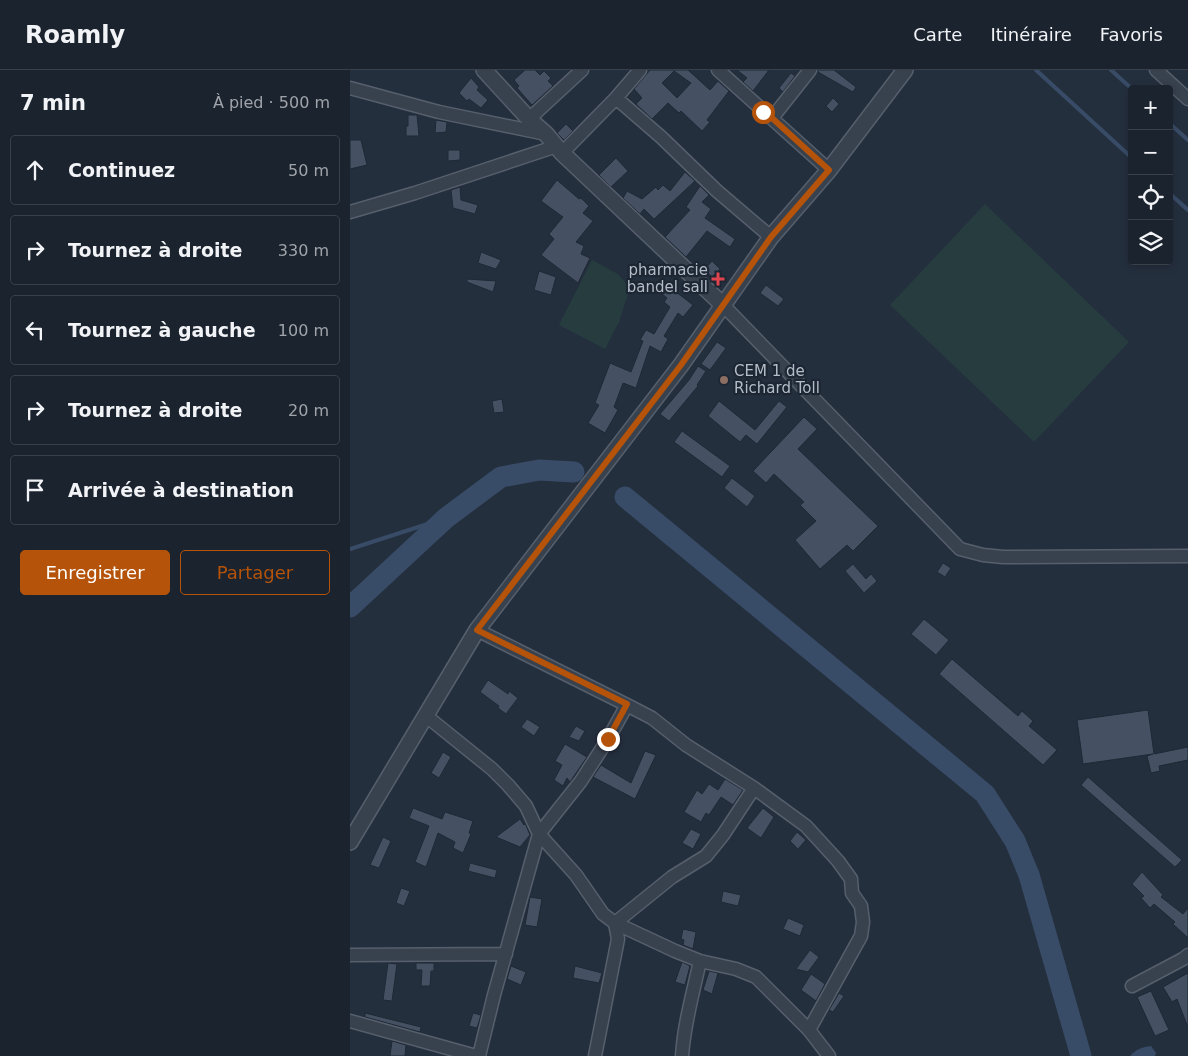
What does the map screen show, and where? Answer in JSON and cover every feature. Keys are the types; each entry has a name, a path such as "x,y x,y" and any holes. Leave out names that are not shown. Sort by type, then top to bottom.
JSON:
{"street":[{"path":"484,70 560,150 723,306 960,549 983,556 1003,557 1188,556"},
{"path":"529,119 582,70"},
{"path":"350,212 560,150 616,98 640,70"},
{"path":"772,118 810,70"},
{"path":"350,842 477,630 681,365 771,237 829,170 905,70"},
{"path":"1156,70 1188,98"},
{"path":"726,73 763,112 829,170"},
{"path":"350,88 439,112 546,134"},
{"path":"616,98 661,137 717,191 771,237"},
{"path":"477,630 652,718 686,746 754,788 806,826 838,861 851,879 852,893 861,906 863,922 861,936 809,1030"},
{"path":"350,1021 478,1056 539,834 581,781 608,739 627,704"},
{"path":"425,716 492,769 508,785 526,806 539,834 576,875 604,914 615,923 700,961 736,969 756,977 809,1030 829,1056"},
{"path":"615,923 672,877 706,856 754,788"},
{"path":"596,1056 618,939 615,923"},
{"path":"350,954 506,954"},
{"path":"1132,986 1186,960"},
{"path":"682,1056 686,1024 700,961"}],"green space":[{"path":"985,204 1129,342 1034,442 890,305"},
{"path":"592,260 618,274 630,288 619,322 605,349 559,325"}],"water":[{"path":"1151,1046 1156,1053 1155,1056 1130,1056 1140,1049"}],"building":[{"path":"525,70 535,70 540,75 544,71 551,78 548,81 553,86 532,105 517,88 519,86 514,80"},
{"path":"650,70 688,70 710,90 718,81 729,91 707,120 710,122 702,131 681,111 679,113 668,103 652,119 636,104 642,98 634,89","holes":["674,71 691,83 677,98 662,83"]},
{"path":"737,70 769,70 753,91 743,82 747,78"},
{"path":"818,70 834,70 856,87 853,92 818,72"},
{"path":"791,73 795,76 783,92 779,88"},
{"path":"471,78 479,87 477,90 488,100 481,108 469,99 467,101 459,93"},
{"path":"833,98 839,104 832,112 826,106"},
{"path":"408,115 417,115 419,136 406,136"},
{"path":"436,120 447,122 446,132 435,133"},
{"path":"566,124 573,131 564,140 557,133"},
{"path":"350,140 361,140 367,165 350,169"},
{"path":"448,150 460,150 460,160 448,161"},
{"path":"616,158 628,171 611,187 599,175"},
{"path":"685,172 695,181 654,219 644,209 640,214 623,198 627,191 642,199 656,187 658,190 663,185 670,191"},
{"path":"557,180 589,206 583,213 593,221 576,242 584,246 581,254 590,258 578,283 541,255 554,239 549,234 563,217 541,201"},
{"path":"700,186 709,195 702,202 711,209 705,218 735,239 730,247 707,231 686,257 665,237 690,210 686,207"},
{"path":"460,187 461,200 478,205 475,214 453,208 451,190"},
{"path":"481,252 501,260 496,269 478,263"},
{"path":"712,261 720,269 712,277 704,270"},
{"path":"539,271 556,277 551,295 534,290"},
{"path":"467,279 496,281 493,292 467,282"},
{"path":"667,285 693,305 683,317 678,313 664,336 668,339 661,352 650,346 636,388 623,383 614,407 618,410 605,433 588,423 599,405 595,403 610,363 631,372 643,341 640,340 646,330 654,334 670,307 664,302 667,298 661,293"},
{"path":"766,285 784,299 778,306 760,293"},
{"path":"717,342 726,348 710,370 701,364"},
{"path":"698,366 706,371 698,386 669,421 660,414 689,380"},
{"path":"502,399 504,412 494,413 492,401"},
{"path":"719,401 755,430 779,401 787,407 757,444 746,435 740,442 708,416"},
{"path":"804,417 817,429 798,449 878,526 853,551 847,545 820,569 795,540 816,521 800,505 804,502 774,474 766,483 753,471"},
{"path":"682,431 730,466 722,477 674,442"},
{"path":"732,478 755,496 747,507 724,488"},
{"path":"943,563 951,568 945,577 937,572"},
{"path":"853,564 866,579 871,574 877,581 864,593 845,571"},
{"path":"924,619 949,640 936,655 911,634"},
{"path":"952,659 1018,716 1022,711 1033,721 1029,726 1057,750 1043,765 939,674"},
{"path":"488,680 508,694 509,691 518,698 506,714 498,708 499,706 480,692"},
{"path":"1148,710 1154,754 1188,747 1188,760 1159,766 1160,771 1151,773 1147,756 1153,754 1083,764 1077,720"},
{"path":"527,719 540,727 534,736 521,727"},
{"path":"576,726 585,731 579,741 569,737"},
{"path":"565,744 587,757 570,782 567,778 563,786 554,780 562,765 555,761"},
{"path":"645,751 656,755 635,799 593,777 601,765 631,783"},
{"path":"443,752 451,757 439,778 431,773"},
{"path":"1088,777 1182,860 1175,867 1081,785"},
{"path":"725,779 743,790 733,805 721,797 709,815 706,813 701,822 684,812 697,790 702,794 709,784 718,790"},
{"path":"413,808 442,819 445,812 473,821 469,833 471,834 463,853 453,848 455,842 438,833 426,867 415,862 429,826 409,818"},
{"path":"763,808 774,817 761,838 747,828"},
{"path":"520,819 524,825 525,823 530,835 520,847 496,837"},
{"path":"691,829 701,834 693,849 682,843"},
{"path":"797,832 806,840 798,849 790,841"},
{"path":"383,837 391,841 379,868 370,865"},
{"path":"470,863 497,870 495,878 468,871"},
{"path":"1142,872 1163,895 1161,897 1183,914 1188,908 1188,938 1173,924 1175,922 1154,904 1150,908 1141,898 1144,896 1132,884"},
{"path":"401,888 410,891 404,906 396,903"},
{"path":"723,891 741,895 738,906 721,902"},
{"path":"530,897 542,899 537,927 525,925"},
{"path":"788,918 804,925 800,936 783,929"},
{"path":"683,929 696,932 693,949 683,945 684,940 681,939"},
{"path":"810,950 819,957 808,972 796,969"},
{"path":"682,962 690,966 685,985 675,982"},
{"path":"388,963 397,964 392,1001 383,1000"},
{"path":"416,963 434,963 434,971 431,971 430,986 421,986 422,970 416,970"},
{"path":"511,966 526,972 521,985 507,979"},
{"path":"575,966 602,973 599,983 573,978"},
{"path":"709,971 718,973 712,994 703,990"},
{"path":"1188,973 1187,1025 1177,999 1172,1002 1163,987"},
{"path":"811,974 825,984 816,1001 801,990"},
{"path":"1151,991 1169,1030 1155,1036 1137,997"},
{"path":"839,993 844,996 833,1012 829,1010"},
{"path":"365,1013 421,1027 420,1032 365,1017"},
{"path":"473,1013 481,1015 477,1028 469,1026"},
{"path":"392,1041 406,1045 405,1056 390,1056"}],"waterway":[{"path":"1036,70 1128,154"},
{"path":"1111,70 1128,85"},
{"path":"1173,127 1188,140"},
{"path":"1173,197 1188,210"},
{"path":"350,607 446,518 501,477 539,470 574,472"},
{"path":"625,497 985,794 1015,841 1029,875 1081,1056"},
{"path":"350,549 446,518"}],"place":[{"name":"pharmacie bandel sall","path":"718,279"},
{"name":"CEM 1 de Richard Toll","path":"724,380"}],"route":[{"path":"608,739 627,704 477,630 568,509 681,365 771,237 829,170 763,112"}]}
